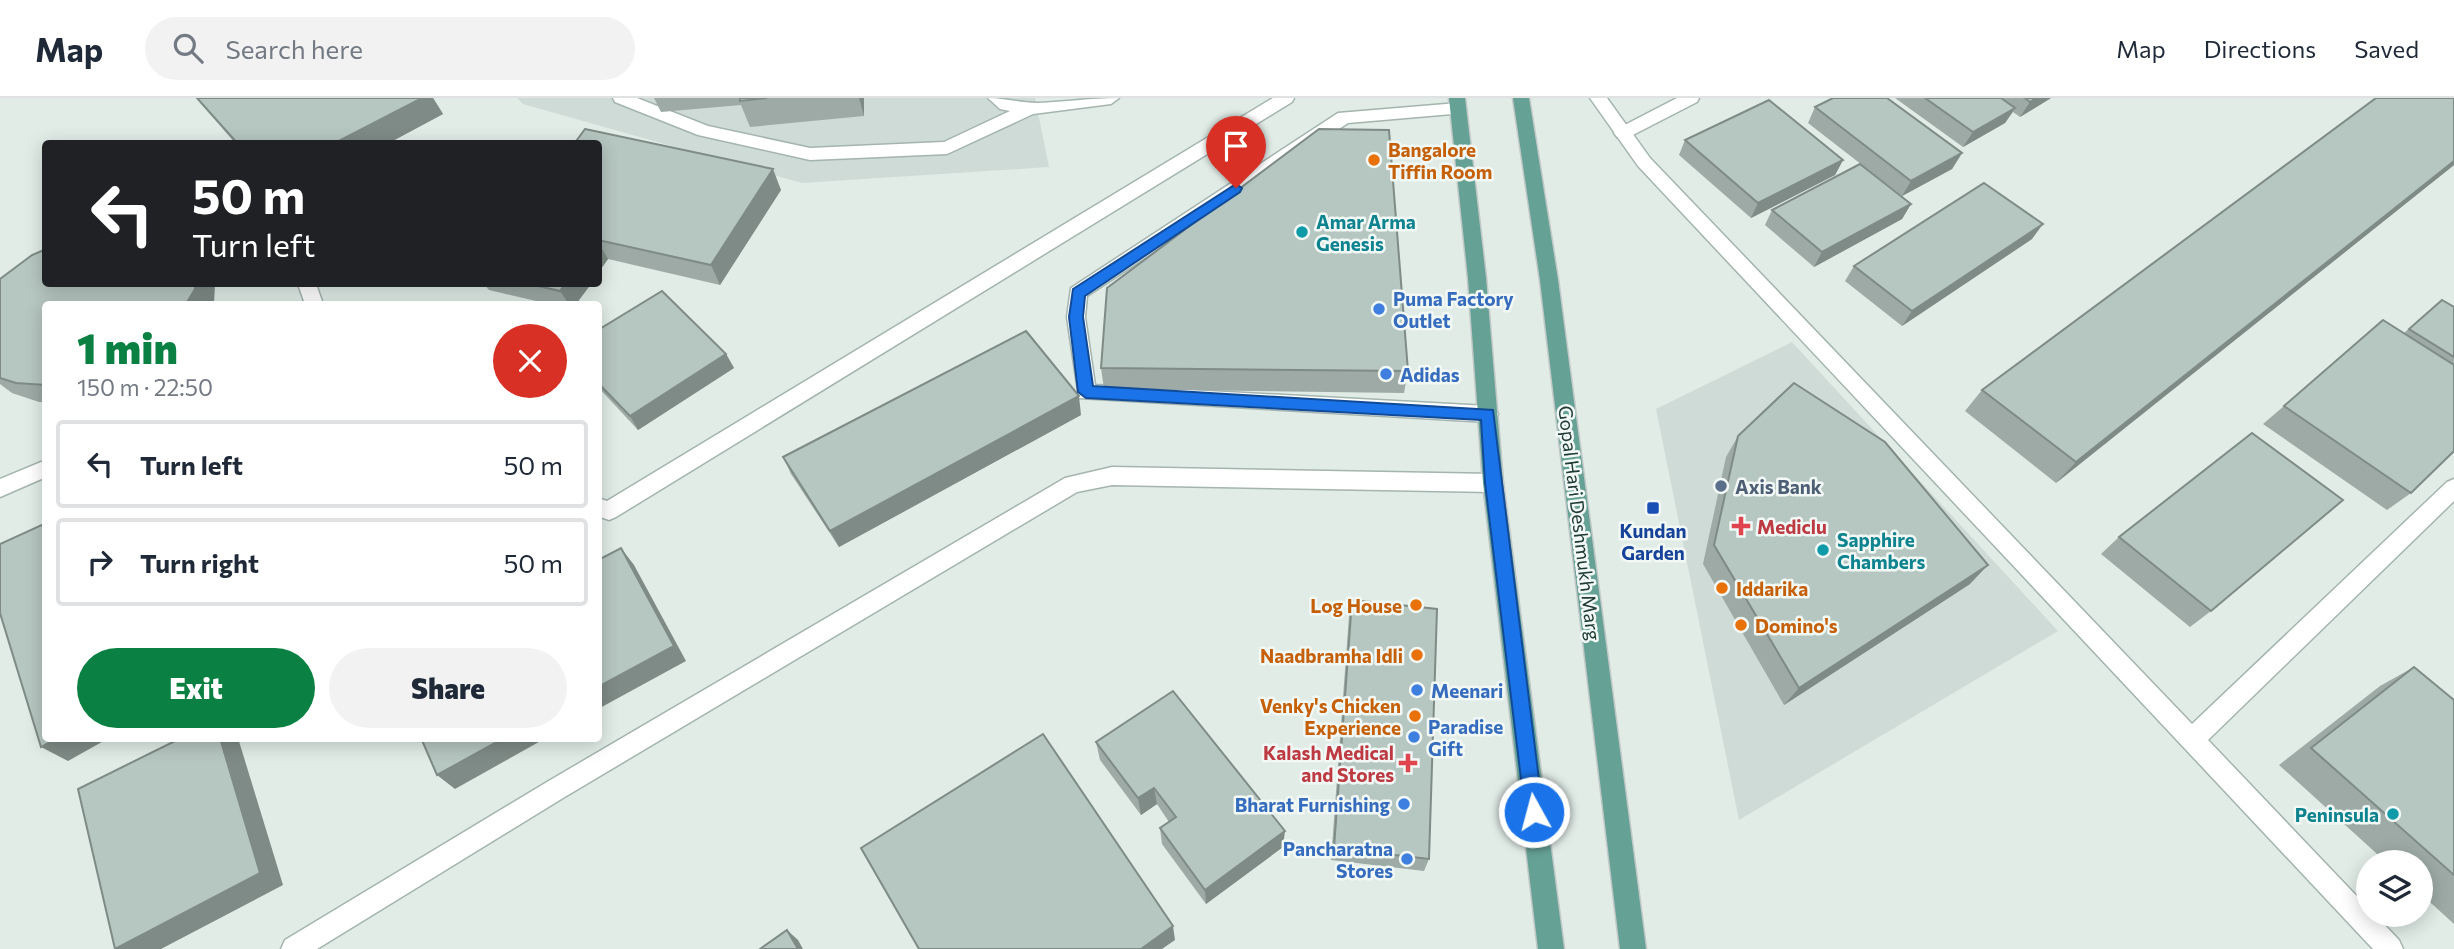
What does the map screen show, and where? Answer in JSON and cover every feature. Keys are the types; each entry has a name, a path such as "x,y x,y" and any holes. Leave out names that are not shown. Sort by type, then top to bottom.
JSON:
{"main road":[{"name":"Gopal Hari Deshmukh Marg","path":"1521,98 1549,280 1633,949"},
{"path":"1458,104 1477,278 1493,483 1551,949"}],"street":[{"path":"621,98 704,131 810,154 947,148 1028,110 1111,98"},
{"path":"996,98 1001,103 1028,110"},
{"path":"602,508 609,511 1286,98"},
{"path":"1598,98 1644,162 2390,949"},
{"path":"1623,133 1691,98"},
{"path":"1458,104 1344,117 1078,293 1076,317 1086,392 1488,414"},
{"path":"0,488 42,470"},
{"path":"294,949 555,790 1072,484 1112,476 1493,483"},
{"path":"2192,740 2454,488"}],"shaded area":[{"path":"517,98 1035,98 1049,167 802,183 523,104"},
{"name":"Sapphire Chambers","path":"1792,342 2058,631 1739,820 1656,409"}],"building":[{"path":"197,98 422,98 341,140 234,140"},
{"path":"740,98 767,98 740,101"},
{"path":"1833,98 1887,98 1962,153 1911,181 1815,107"},
{"path":"1925,98 2001,98 2015,108 1973,132"},
{"path":"2376,98 2454,98 2454,161 2076,462 1982,390"},
{"path":"1769,100 1843,160 1758,203 1685,140"},
{"path":"585,129 773,169 711,265 602,241 602,140 577,140"},
{"name":"Amar Arma Genesis","path":"1319,129 1389,130 1408,371 1101,368 1107,288"},
{"path":"1860,164 1911,204 1822,252 1772,210"},
{"path":"1984,183 2043,224 1912,311 1854,266"},
{"path":"42,251 42,287 195,289 188,301 42,301 42,385 16,383 0,378 0,279"},
{"path":"543,287 563,287 560,291"},
{"path":"662,291 726,354 630,416 602,387 602,328"},
{"path":"2442,300 2454,307 2454,357 2409,329"},
{"path":"2383,320 2454,365 2454,451 2411,493 2284,406"},
{"path":"1026,331 1079,396 830,531 783,457"},
{"name":"Sapphire Chambers","path":"1794,383 1885,442 1988,565 1799,688 1714,545 1738,436"},
{"path":"2252,433 2343,500 2211,611 2119,537"},
{"path":"42,525 42,742 50,742 41,747 0,613 0,544"},
{"path":"621,548 674,646 602,685 602,558"},
{"path":"1352,600 1437,609 1429,859 1334,848"},
{"name":"Peninsula","path":"2414,667 2454,700 2454,875 2433,856 2433,850 2426,850 2311,748"},
{"path":"1173,691 1285,831 1205,890 1160,828 1176,817 1154,788 1138,798 1096,742"},
{"path":"1043,734 1173,926 1141,949 919,949 861,848"},
{"path":"173,742 221,742 260,873 115,949 78,789"},
{"path":"423,742 497,742 437,775"},
{"path":"787,930 798,949 760,949"}],"place":[{"name":"Bangalore Tiffin Room","path":"1374,160"},
{"name":"Amar Arma Genesis","path":"1302,232"},
{"name":"Puma Factory Outlet","path":"1379,309"},
{"name":"Adidas","path":"1386,374"},
{"name":"Axis Bank","path":"1721,486"},
{"name":"Kundan Garden","path":"1653,508"},
{"name":"Mediclu","path":"1741,526"},
{"name":"Sapphire Chambers","path":"1823,550"},
{"name":"Iddarika","path":"1722,588"},
{"name":"Log House","path":"1416,605"},
{"name":"Domino's","path":"1741,625"},
{"name":"Naadbramha Idli","path":"1417,655"},
{"name":"Meenari","path":"1417,690"},
{"name":"Venky's Chicken Experience","path":"1415,716"},
{"name":"Paradise Gift","path":"1414,737"},
{"name":"Kalash Medical and Stores","path":"1408,763"},
{"name":"Bharat Furnishing","path":"1404,804"},
{"name":"Peninsula","path":"2393,814"},
{"name":"Pancharatna Stores","path":"1407,859"}],"route":[{"path":"1236,188 1078,293 1076,317 1086,392 1488,414 1493,483 1534,812"}]}
